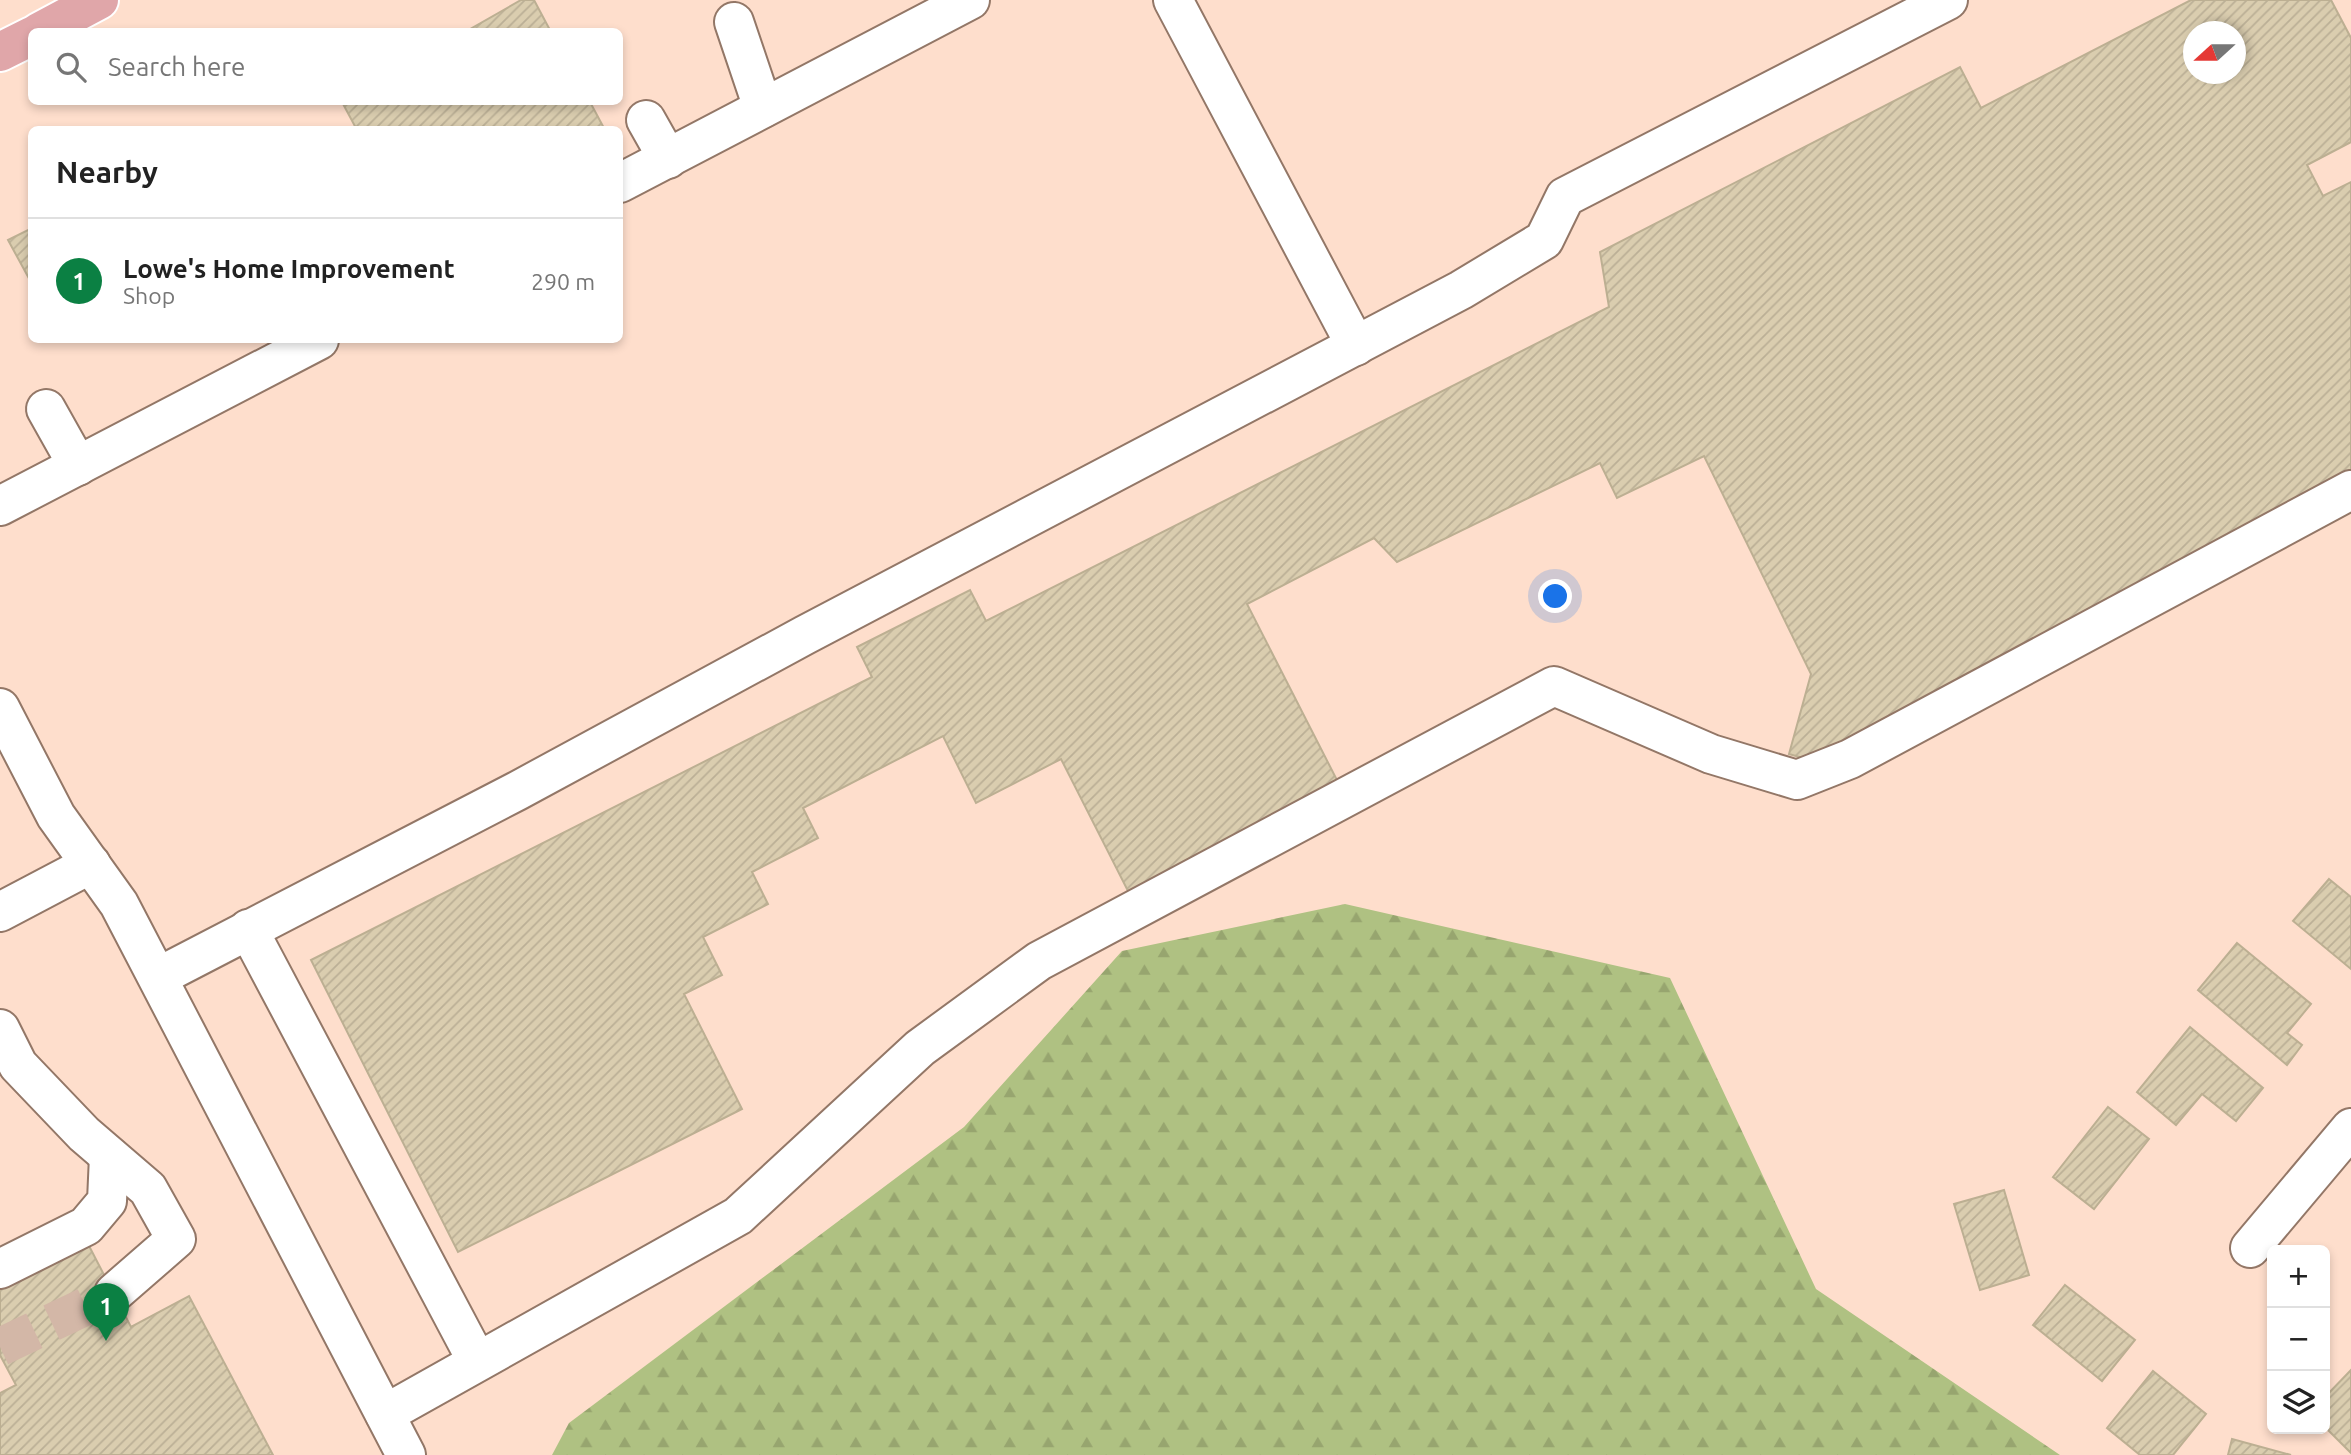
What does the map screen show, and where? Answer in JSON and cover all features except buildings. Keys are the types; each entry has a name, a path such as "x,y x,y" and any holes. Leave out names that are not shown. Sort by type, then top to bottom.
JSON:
{"main road":[{"path":"46,28 99,0"},
{"path":"0,52 28,38"}],"street":[{"path":"623,182 970,0"},
{"path":"1173,0 1356,346"},
{"path":"158,977 504,797 951,557 1461,290 1544,240 1565,197 1948,0"},
{"path":"734,22 763,108"},
{"path":"646,120 668,159"},
{"path":"0,506 313,343"},
{"path":"46,409 78,466"},
{"path":"385,1414 738,1216 920,1048 1039,961 1554,686 1711,754 1797,780 1850,759 2351,490"},
{"path":"0,708 56,816 119,904 406,1455"},
{"path":"0,912 91,864"},
{"path":"248,929 477,1361"},
{"path":"0,1029 18,1065 109,1156 148,1189 176,1239 114,1293"},
{"path":"2250,1248 2351,1128"},
{"path":"0,1269 86,1226 107,1201 109,1156"}],"green space":[{"path":"1345,904 1670,978 1816,1289 2060,1455 552,1455 569,1423 964,1127 1122,951"}],"tunnel":[{"path":"0,1347 114,1293"}],"place":[{"name":"Lowe's Home Improvement","path":"106,1341"}]}
